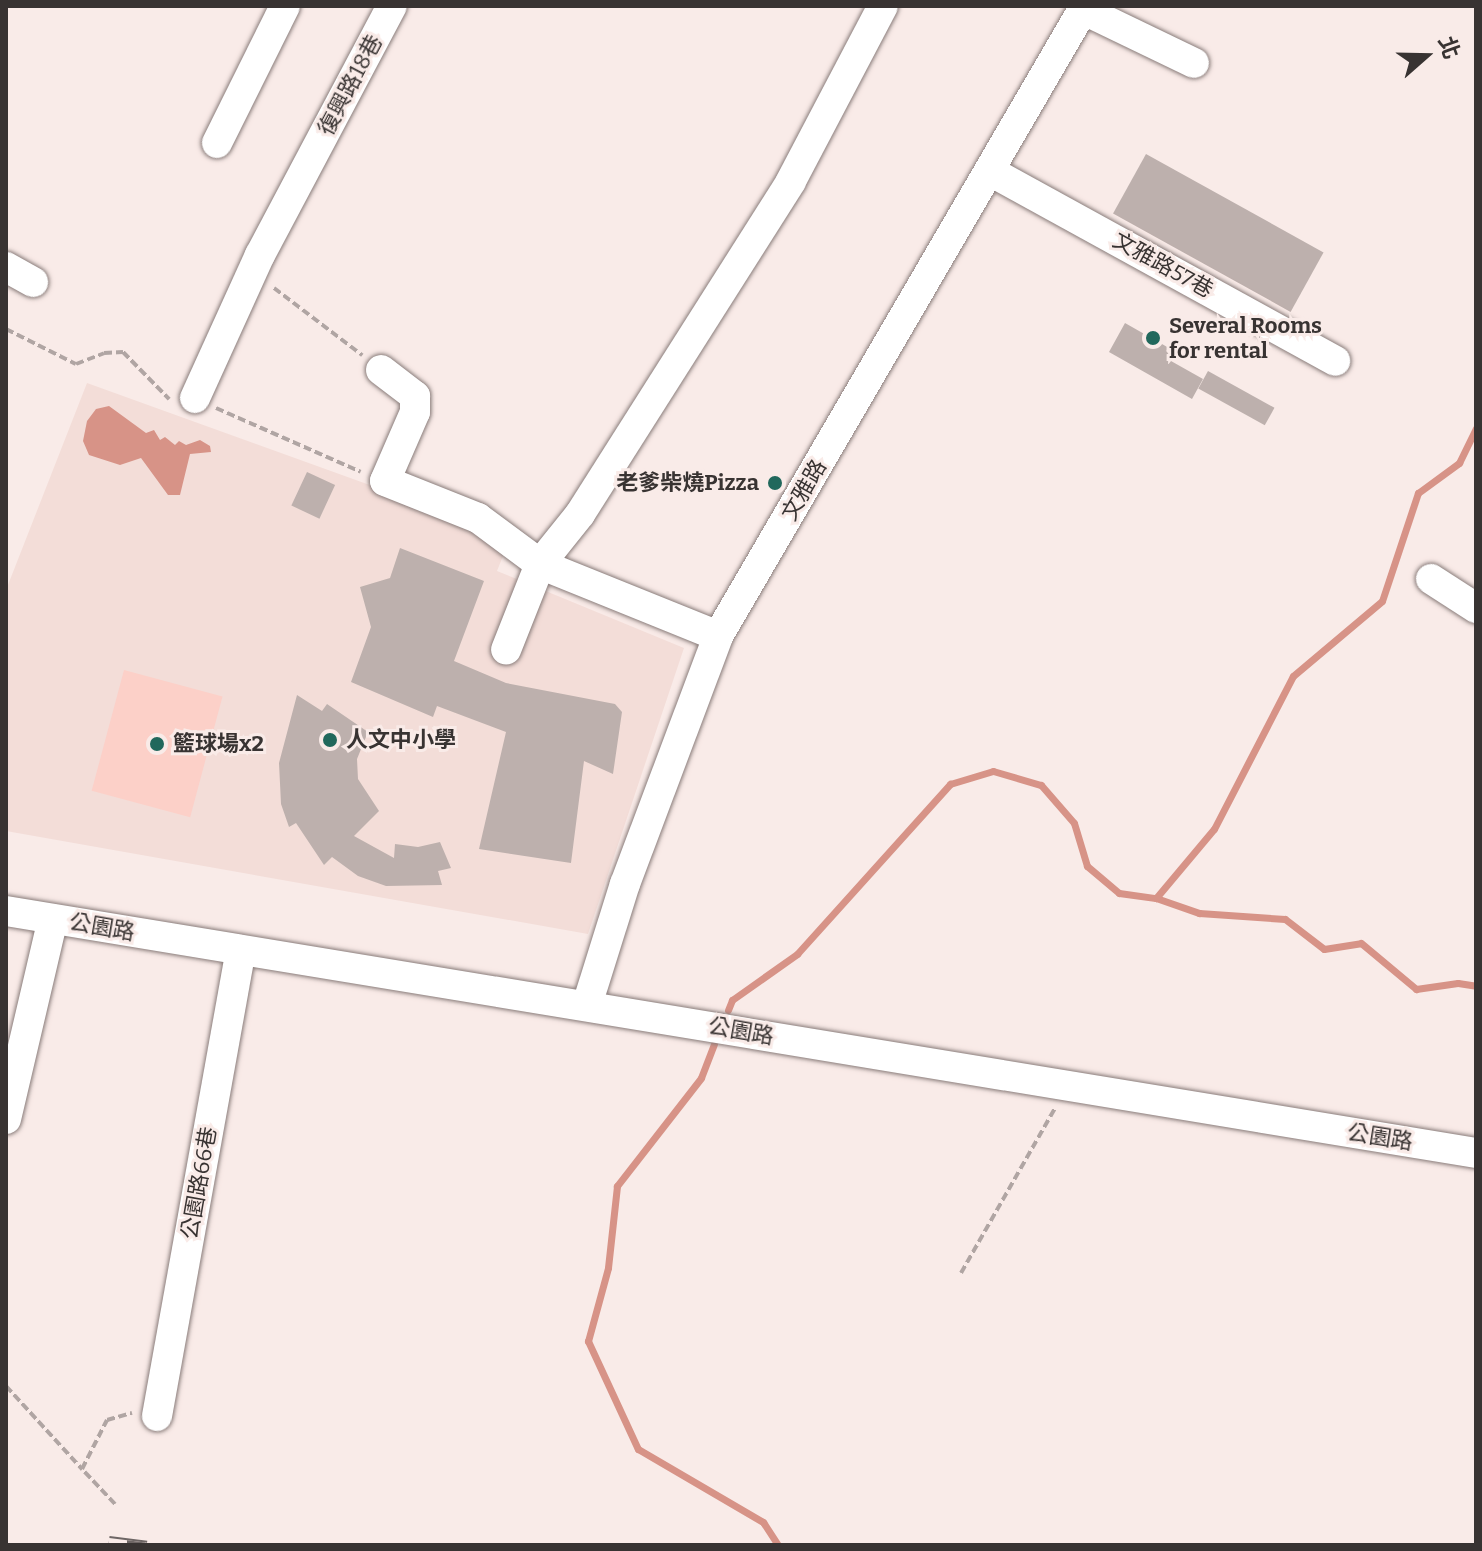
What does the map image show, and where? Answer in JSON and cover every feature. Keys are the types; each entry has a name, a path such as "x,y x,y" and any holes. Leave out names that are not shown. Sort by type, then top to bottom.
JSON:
{"street":[{"path":"217,143 285,6"},
{"name":"復興路18巷","path":"195,398 308,164 392,6"},
{"path":"506,650 540,564 580,514 791,181 883,6"},
{"path":"1084,8 1194,63"},
{"name":"文雅路","path":"587,1005 630,870 718,636 1084,8"},
{"name":"文雅路57巷","path":"990,171 1335,361"},
{"path":"6,267 33,282"},
{"path":"381,370 415,396 415,412 385,481 478,518 540,564 718,636"},
{"path":"1431,579 1476,608"},
{"name":"公園路","path":"6,911 1476,1153"},
{"path":"6,1119 53,919"},
{"name":"公園路66巷","path":"157,1416 241,951"}],"path":[{"path":"256,274 381,370"},
{"path":"6,329 76,364 123,352 170,400 195,398 385,481"},
{"path":"961,1273 1068,1085"},
{"path":"6,1386 115,1504"},
{"path":"82,1469 107,1420 142,1410 157,1416"}],"shaded area":[{"name":"人文中小學","path":"87,383 511,536 497,571 684,648 588,934 6,831 6,590"},
{"path":"109,406 146,433 154,430 160,440 165,437 175,445 179,441 186,445 200,440 210,446 211,452 190,454 180,495 168,495 141,458 120,465 89,455 83,441 87,421 96,409"},
{"name":"籃球場x2","path":"124,670 223,696 190,817 92,791"}],"building":[{"path":"1146,154 1324,252 1291,312 1113,213"},
{"path":"1125,323 1176,352 1171,361 1203,379 1192,399 1109,352"},
{"path":"1208,371 1274,408 1265,425 1198,388"},
{"path":"307,472 335,485 319,519 291,506"},
{"path":"400,548 484,581 454,661 506,683 615,704 622,712 613,774 584,761 571,863 479,849 506,732 437,706 433,717 351,682 371,627 360,587 390,578"},
{"path":"297,695 322,711 327,704 368,732 357,759 358,779 379,811 354,836 394,858 395,844 418,847 440,842 451,868 438,871 442,885 386,886 358,876 332,857 324,865 296,823 289,827 281,804 279,763"}],"waterway":[{"path":"728,1010 732,1000 797,954 950,784 993,771 1041,785 1074,823 1087,866 1119,893 1156,898 1214,829 1293,676 1382,601 1418,493 1459,463 1476,428"},
{"path":"1156,898 1199,913 1285,919 1324,949 1361,943 1416,989 1458,983 1476,986"},
{"path":"714,1044 701,1078 617,1186 608,1268 588,1341 638,1449 763,1522 778,1545"}],"railway":[{"path":"109,1540 147,1545"}],"place":[{"name":"Several Rooms for rental","path":"1153,338"},
{"name":"老爹柴燒Pizza","path":"775,483"},
{"name":"人文中小學","path":"330,740"},
{"name":"籃球場x2","path":"157,744"}]}
